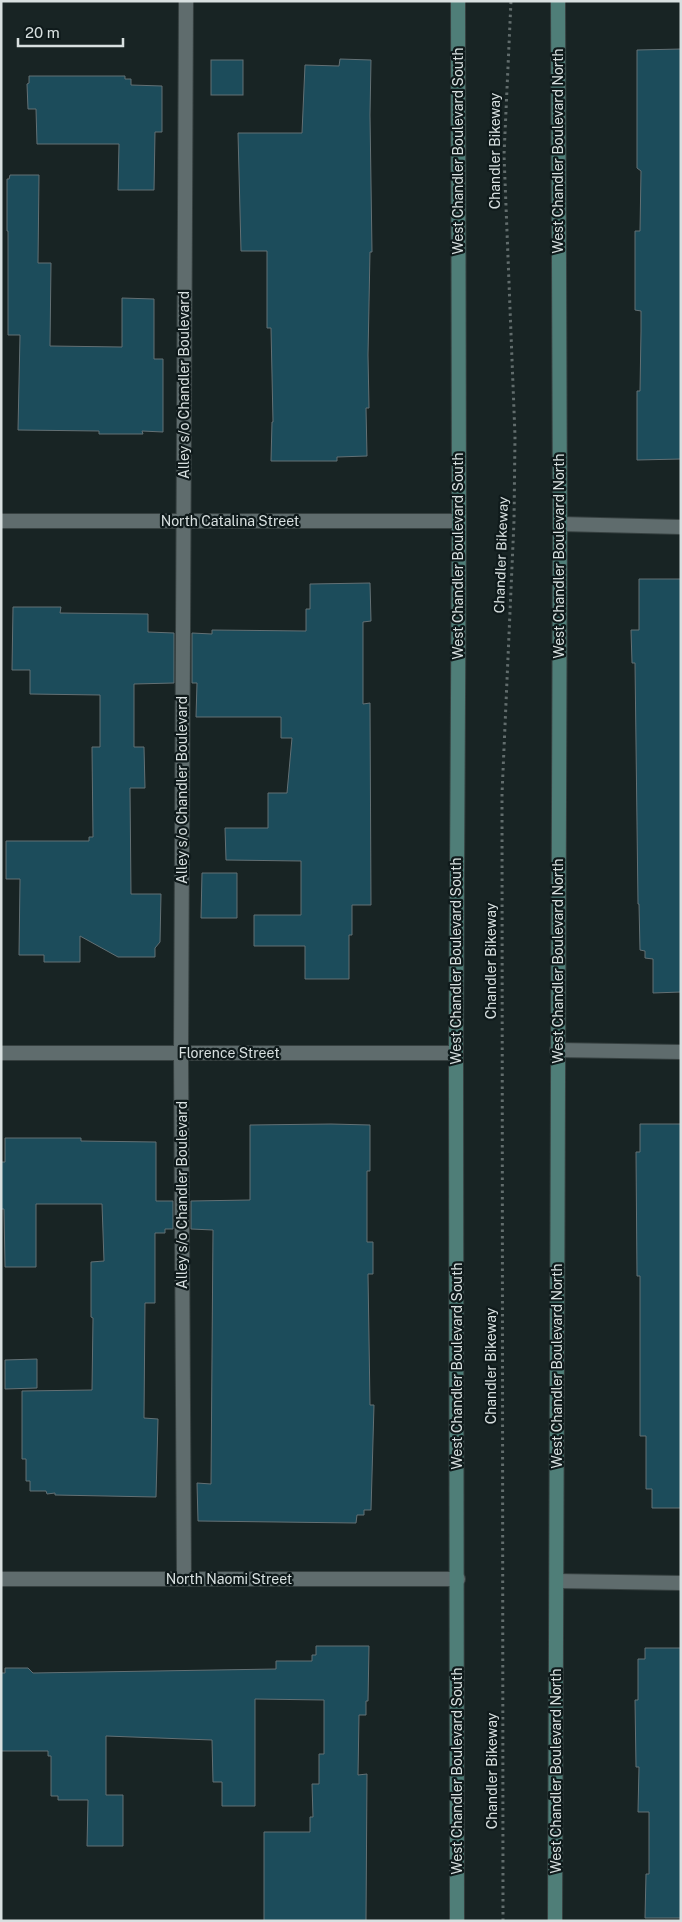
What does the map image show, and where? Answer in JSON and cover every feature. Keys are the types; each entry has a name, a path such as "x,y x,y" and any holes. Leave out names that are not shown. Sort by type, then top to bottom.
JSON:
{"main road":[{"name":"West Chandler Boulevard South","path":"457,1921 458,1"},
{"name":"West Chandler Boulevard North","path":"555,1921 560,524 558,1"}],"street":[{"name":"Alley s/o Chandler Boulevard","path":"184,1579 181,1053 186,1"},
{"name":"North Catalina Street","path":"1,520 459,520"},
{"path":"560,524 681,526"},
{"path":"557,1050 681,1052"},
{"name":"Florence Street","path":"1,1052 456,1053"},
{"name":"North Naomi Street","path":"1,1578 458,1579"},
{"path":"557,1581 681,1583"}],"path":[{"name":"Chandler Bikeway","path":"503,1921 502,794 514,521 515,436 504,156 510,1"}],"building":[{"path":"681,49 681,459 637,460 637,391 640,391 641,311 635,310 635,231 640,231 641,171 637,168 637,50"},
{"path":"340,59 371,60 372,252 370,252 368,355 369,408 366,408 367,456 337,457 337,461 271,461 273,422 271,328 267,328 267,251 241,251 238,133 302,133 305,65 339,66"},
{"path":"211,60 243,60 243,95 211,95"},
{"path":"29,76 125,76 125,79 131,79 131,85 162,86 162,132 155,132 154,190 118,190 119,144 37,144 36,109 28,109 27,84 29,83"},
{"path":"10,175 39,175 38,263 51,263 50,346 122,347 122,298 154,299 154,359 163,359 163,432 142,431 143,434 99,434 99,431 18,430 20,335 8,335 7,179 9,179"},
{"path":"639,579 681,579 681,992 653,993 653,959 645,958 645,951 640,950 635,663 632,663 631,630 639,630"},
{"path":"370,583 371,621 363,622 363,704 370,703 371,905 352,905 352,935 349,935 349,979 305,979 305,946 254,946 254,915 301,915 301,861 226,860 225,828 268,828 268,793 287,793 292,738 281,738 281,717 196,717 197,683 192,683 192,633 212,634 212,630 306,631 306,609 310,609 310,584"},
{"path":"13,607 61,607 60,613 148,614 148,632 174,633 174,683 134,684 134,747 144,747 145,788 130,788 131,894 161,894 160,942 155,948 155,957 118,957 80,936 80,962 44,962 44,955 19,955 20,879 6,879 6,841 89,841 89,837 93,837 92,747 100,747 100,695 30,694 30,670 12,670"},
{"path":"202,873 237,873 237,918 201,918"},
{"path":"640,1124 681,1124 681,1508 652,1508 652,1489 646,1489 646,1436 640,1436 640,1276 637,1276 636,1152 640,1152"},
{"path":"250,1125 370,1125 370,1171 367,1171 367,1242 373,1242 373,1274 368,1274 370,1405 374,1405 371,1510 364,1510 364,1515 357,1515 356,1523 198,1521 197,1483 211,1484 213,1230 191,1229 191,1201 250,1200"},
{"path":"5,1138 81,1138 81,1141 156,1142 156,1201 173,1201 173,1229 165,1229 165,1233 155,1233 155,1303 145,1303 144,1418 158,1419 156,1497 55,1495 55,1493 47,1494 46,1491 30,1491 30,1481 26,1481 26,1459 22,1459 22,1391 92,1390 93,1318 91,1317 91,1262 104,1261 102,1204 36,1204 36,1267 5,1267 4,1209 1,1209 1,1162 5,1162"},
{"path":"37,1359 37,1388 5,1389 5,1360"},
{"path":"316,1646 369,1646 366,1715 359,1715 358,1775 367,1774 366,1921 264,1921 264,1832 310,1832 310,1817 313,1817 312,1784 319,1784 319,1754 324,1754 324,1700 255,1699 255,1806 222,1806 222,1782 213,1782 212,1740 106,1736 106,1795 123,1795 123,1846 87,1846 88,1800 58,1800 58,1796 51,1796 51,1756 48,1756 48,1751 1,1751 1,1673 5,1673 5,1668 28,1668 33,1673 276,1669 276,1661 312,1661 312,1655 316,1655"},
{"path":"645,1648 681,1648 681,1918 645,1918 646,1874 649,1874 649,1812 638,1812 639,1767 636,1767 635,1700 638,1700 638,1659 645,1659"}]}
